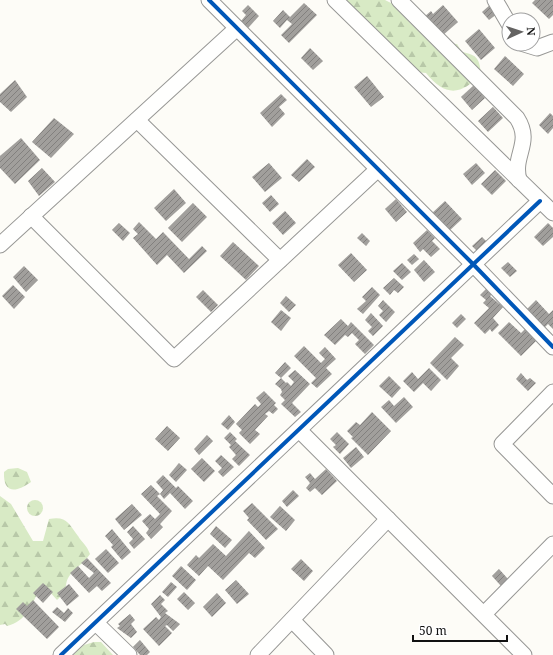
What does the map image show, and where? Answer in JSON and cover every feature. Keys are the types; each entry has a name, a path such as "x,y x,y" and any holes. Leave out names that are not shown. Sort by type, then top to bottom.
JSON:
{"street":[{"path":"209,0 473,264 553,347"},
{"path":"335,0 553,213"},
{"path":"399,0 517,118 521,125 524,138 517,168 519,180"},
{"path":"495,0 502,12"},
{"path":"0,245 237,28"},
{"path":"541,46 553,42"},
{"path":"136,120 280,260"},
{"path":"31,216 174,359 378,169"},
{"path":"62,655 540,201"},
{"path":"553,392 502,444 553,496"},
{"path":"299,430 524,655"},
{"path":"258,655 388,519"},
{"path":"484,614 553,544"},
{"path":"292,620 326,655"},
{"path":"96,623 129,655"}],"green space":[{"path":"334,0 385,0 397,6 410,23 437,42 457,44 462,52 474,56 478,61 481,73 467,86 454,91 447,90 440,86 426,73 416,72 406,75 396,70 391,61"},
{"path":"18,468 27,472 31,482 21,488 8,488 4,479 4,472 8,469"},
{"path":"0,496 11,504 33,541 43,541 49,519 60,519 69,524 86,546 90,554 70,575 64,593 57,600 49,591 39,589 31,607 24,617 14,624 7,626 5,624 0,625"},
{"path":"32,500 38,500 43,505 41,514 38,516 32,516 27,511 27,505"},
{"path":"94,642 101,642 113,655 73,655 84,645"}],"building":[{"path":"535,0 553,0 553,15 549,19 532,3"},
{"path":"304,3 317,15 289,43 281,35 292,24 287,20 280,28 273,21 283,10 290,17"},
{"path":"491,4 498,13 489,20 482,12"},
{"path":"248,5 259,16 248,28 241,21 246,15 242,11"},
{"path":"443,5 458,22 442,36 424,17 431,11 433,14"},
{"path":"479,29 495,48 481,60 465,41"},
{"path":"310,48 323,61 313,70 301,58"},
{"path":"505,56 524,74 513,86 494,69"},
{"path":"367,76 384,97 371,107 354,87"},
{"path":"15,80 27,97 11,112 0,102 0,94"},
{"path":"474,85 485,98 472,110 461,97"},
{"path":"281,94 287,100 279,107 285,114 272,127 260,113"},
{"path":"493,107 503,118 488,132 478,121"},
{"path":"550,113 553,116 553,128 548,134 539,125"},
{"path":"54,118 74,134 51,158 32,142"},
{"path":"21,138 40,160 15,184 0,168 0,156"},
{"path":"307,159 315,167 299,182 291,175"},
{"path":"269,163 282,178 265,192 252,177"},
{"path":"476,163 485,173 472,185 463,174"},
{"path":"42,168 55,182 39,196 28,181"},
{"path":"495,170 506,181 492,195 481,184"},
{"path":"174,189 186,203 166,221 154,208"},
{"path":"271,195 279,204 270,212 262,203"},
{"path":"396,199 407,212 396,222 385,209"},
{"path":"445,201 462,219 447,233 430,215"},
{"path":"193,203 207,217 182,242 168,228"},
{"path":"285,211 296,223 283,235 272,223"},
{"path":"139,222 156,239 163,232 189,259 202,246 207,251 184,273 167,255 157,265 133,238 138,234 133,229"},
{"path":"119,223 130,233 123,241 112,230"},
{"path":"548,223 553,228 553,237 543,246 534,237"},
{"path":"427,230 435,238 432,241 440,249 431,257 423,249 420,252 413,243"},
{"path":"362,233 370,241 366,246 357,238"},
{"path":"482,237 489,244 480,254 472,246"},
{"path":"233,242 259,266 246,280 220,256"},
{"path":"351,253 367,270 354,282 338,265"},
{"path":"414,254 419,259 412,265 407,260"},
{"path":"424,260 435,272 424,282 414,270"},
{"path":"508,262 517,271 510,277 501,268"},
{"path":"402,263 411,272 402,280 393,271"},
{"path":"24,266 38,280 26,292 13,277"},
{"path":"394,278 404,287 398,293 394,290 390,295 383,288"},
{"path":"13,285 25,297 14,309 2,296"},
{"path":"372,287 380,295 363,314 357,309 366,301 362,297"},
{"path":"488,287 494,292 490,296 503,307 493,318 499,325 492,332 490,329 485,334 474,323 489,308 483,303 486,300 480,295"},
{"path":"203,290 218,305 211,312 196,297"},
{"path":"286,296 296,305 289,312 280,303"},
{"path":"383,300 395,312 386,322 379,315 383,311 378,306"},
{"path":"536,300 549,314 553,310 553,329 548,324 542,330 525,311"},
{"path":"281,310 291,318 281,331 271,322"},
{"path":"371,313 383,326 373,336 368,331 372,327 365,320"},
{"path":"461,314 466,319 457,328 452,323"},
{"path":"341,319 348,326 351,322 374,345 365,354 355,344 359,340 352,333 348,337 345,335 335,345 324,335"},
{"path":"509,322 521,333 527,327 538,339 521,356 498,333"},
{"path":"455,337 464,345 451,358 459,366 447,380 430,363"},
{"path":"304,346 321,363 325,359 319,353 325,347 336,359 326,368 332,374 317,388 311,383 316,378 294,356"},
{"path":"285,362 291,368 281,378 275,373"},
{"path":"429,368 441,380 431,391 423,383 414,392 403,381 412,372 418,379"},
{"path":"295,370 310,384 292,403 301,412 295,417 281,404 285,400 280,395 282,392 281,389 275,384 281,378 291,386 294,382 288,376"},
{"path":"521,373 527,380 530,378 536,383 528,391 516,379"},
{"path":"389,376 401,388 392,398 379,386"},
{"path":"264,391 276,403 274,405 278,409 273,414 269,411 265,414 268,416 255,430 260,434 250,444 239,433 242,430 236,424 255,404 258,407 261,404 256,398"},
{"path":"404,397 413,407 396,423 381,407 389,400 394,406"},
{"path":"372,412 391,431 368,455 351,438 353,437 347,431 356,422 360,425"},
{"path":"229,415 235,422 228,430 221,424"},
{"path":"167,426 180,438 168,451 155,439"},
{"path":"230,432 237,439 235,441 250,455 239,466 232,459 236,455 229,447 231,445 224,438"},
{"path":"337,432 349,444 340,454 333,447 336,445 330,439"},
{"path":"207,435 213,441 199,455 194,449"},
{"path":"356,447 364,457 351,468 343,458"},
{"path":"221,455 234,467 223,477 218,472 222,468 215,461"},
{"path":"202,458 215,471 204,482 191,469"},
{"path":"179,463 187,470 176,482 169,475"},
{"path":"326,469 337,481 322,495 315,488 310,492 306,488 310,483 305,477 310,473 315,479"},
{"path":"163,475 176,488 178,486 193,501 185,509 170,493 164,499 160,494 163,490 156,482"},
{"path":"151,485 160,494 157,496 172,511 160,524 163,527 151,539 146,533 149,529 142,521 150,514 155,519 160,514 141,494"},
{"path":"293,490 299,496 287,507 282,501"},
{"path":"252,503 278,529 266,540 247,520 249,518 243,511"},
{"path":"132,504 142,515 124,530 115,519"},
{"path":"280,506 295,520 286,531 270,517"},
{"path":"133,526 145,539 134,549 129,543 133,539 127,532"},
{"path":"216,526 232,540 225,548 210,534"},
{"path":"112,529 131,552 122,560 111,547 113,545 105,536"},
{"path":"249,531 265,548 255,558 249,553 223,580 208,566 199,576 187,565 196,555 199,558 213,544 226,556"},
{"path":"106,549 119,563 108,573 95,559"},
{"path":"87,558 111,583 102,591 97,586 89,593 70,573 78,566 89,578 94,573 81,563"},
{"path":"301,559 313,571 304,581 291,569"},
{"path":"181,566 196,580 187,590 172,576"},
{"path":"499,569 508,579 501,586 492,576"},
{"path":"236,580 249,594 237,604 225,590"},
{"path":"171,582 177,587 168,597 162,592"},
{"path":"43,583 53,592 43,603 33,593"},
{"path":"69,584 79,596 67,606 57,593"},
{"path":"184,592 195,603 188,610 177,599"},
{"path":"217,593 226,603 212,617 203,607"},
{"path":"160,595 165,600 161,604 168,611 165,613 180,624 173,631 167,625 165,626 172,633 159,646 143,629 156,617 159,620 161,617 151,604"},
{"path":"33,600 59,627 47,639 16,609 23,602 27,606"},
{"path":"57,607 64,613 68,608 73,613 65,622 52,612"},
{"path":"130,614 135,620 131,624 137,632 131,638 117,628 120,626 118,624"},
{"path":"140,640 150,652 147,655 140,655 133,647"}],"cycle path":[{"path":"209,0 473,264 553,347"},
{"path":"61,655 540,201"}]}
